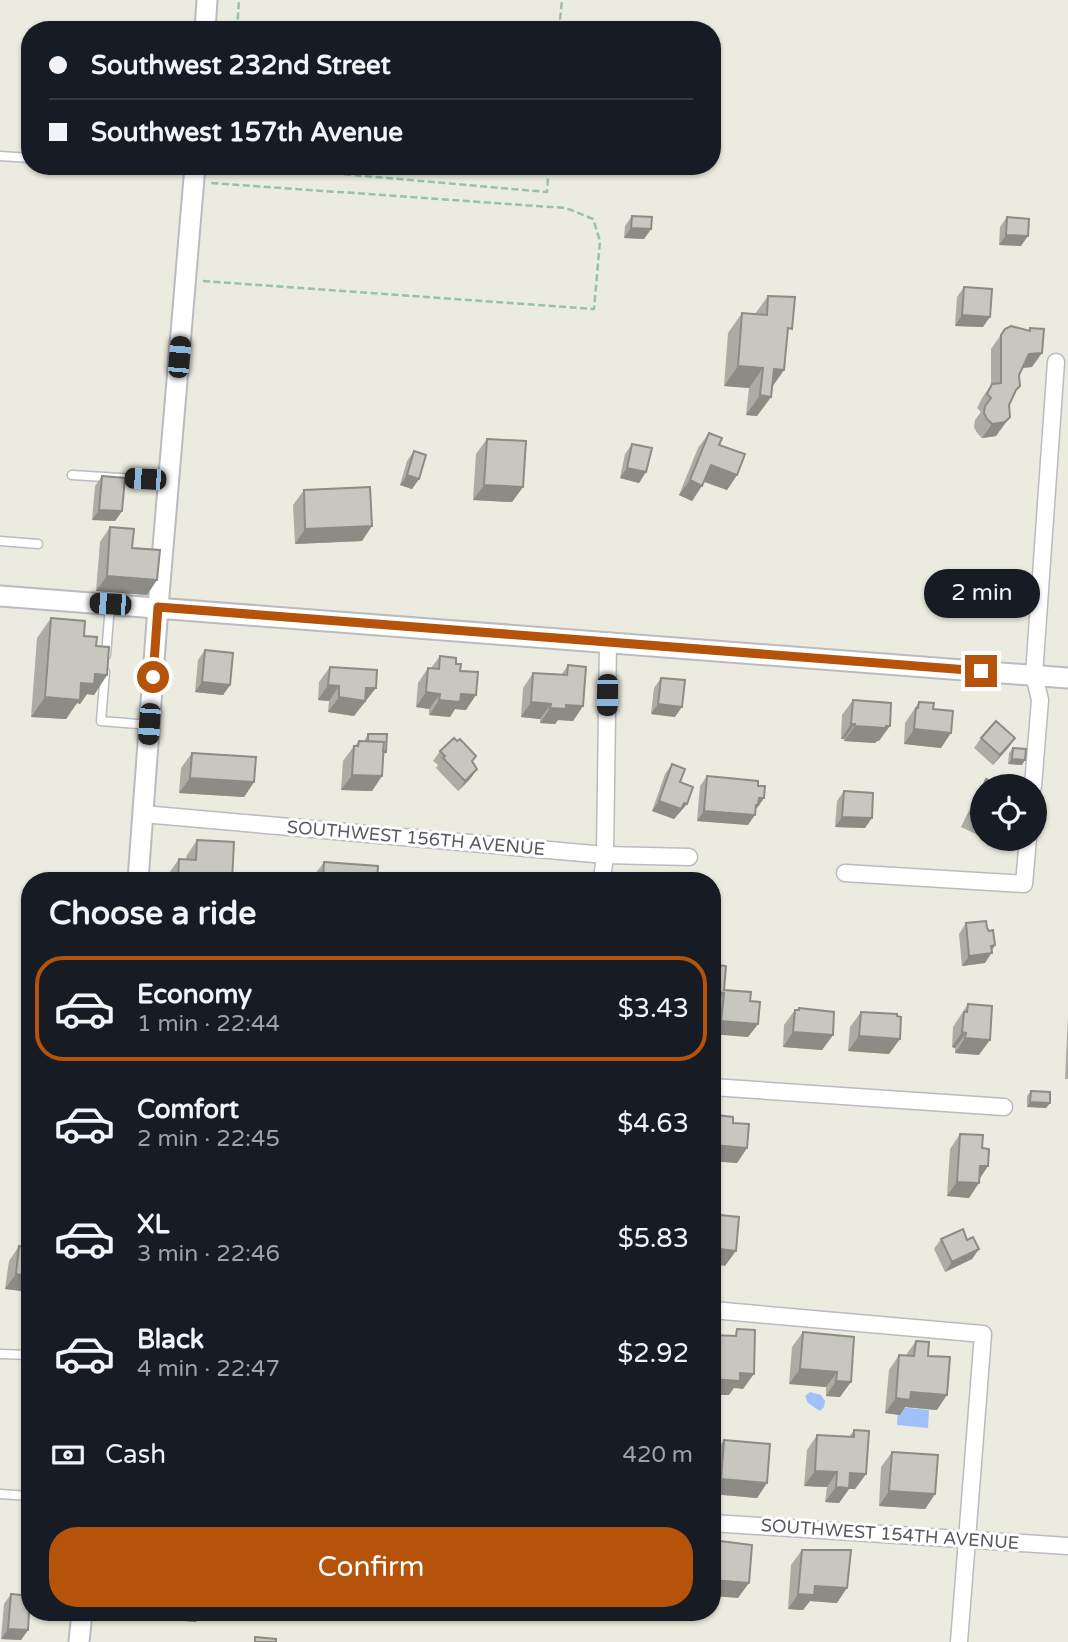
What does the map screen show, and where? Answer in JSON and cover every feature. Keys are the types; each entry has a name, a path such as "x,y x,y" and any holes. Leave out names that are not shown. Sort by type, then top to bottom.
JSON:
{"street":[{"path":"206,21 207,0"},
{"path":"139,872 194,175"},
{"path":"1033,774 1040,700 1034,676 1056,362"},
{"path":"0,596 1068,678"},
{"path":"603,872 608,641"},
{"name":"SOUTHWEST 156TH AVENUE","path":"143,814 605,855 689,858"},
{"path":"845,873 1024,884 1027,851"},
{"path":"721,1088 1004,1107"},
{"path":"721,1311 983,1334 959,1642"},
{"name":"SOUTHWEST 154TH AVENUE","path":"721,1524 1068,1546"},
{"path":"79,1642 81,1621"}],"lane":[{"path":"0,156 21,157"},
{"path":"72,475 169,481"},
{"path":"0,541 38,544"},
{"path":"110,604 101,721 149,724"},
{"path":"0,1354 21,1355"},
{"path":"0,1494 21,1495"}],"path":[{"path":"238,21 239,0"},
{"path":"560,21 562,0"},
{"path":"185,279 594,309 600,241 593,219 566,208 225,175"},
{"path":"353,175 547,192 548,175"}],"water":[{"path":"810,1392 821,1395 825,1401 820,1411 808,1403 805,1396"},
{"path":"898,1407 929,1410 928,1428 897,1425"}],"building":[{"path":"632,216 652,217 651,229 631,228"},
{"path":"1007,217 1029,219 1028,236 1006,235"},
{"path":"964,287 992,289 990,317 962,315"},
{"path":"768,296 795,297 792,329 788,328 784,370 774,369 771,397 760,395 763,368 738,366 742,313 767,315"},
{"path":"1011,326 1030,331 1030,328 1044,329 1042,353 1029,354 1019,375 1020,386 1009,405 1010,417 1005,422 992,424 984,413 991,398 987,394 992,384 1001,383 1001,335"},
{"path":"709,433 722,438 719,445 745,454 737,475 711,465 702,486 690,480"},
{"path":"487,439 526,441 523,487 484,485"},
{"path":"632,444 652,448 646,472 627,468"},
{"path":"414,451 426,455 419,479 407,475"},
{"path":"102,476 125,478 122,511 99,510"},
{"path":"370,487 372,526 305,529 304,490"},
{"path":"110,527 134,529 132,548 160,550 157,580 107,576"},
{"path":"51,618 85,621 84,636 97,637 96,646 109,647 107,675 95,674 94,684 81,683 80,700 45,697"},
{"path":"205,650 233,653 230,685 202,682"},
{"path":"440,656 456,658 456,664 461,664 460,671 478,672 476,695 461,694 460,702 439,700 440,694 426,692 428,668 439,669"},
{"path":"568,665 586,667 583,706 550,708 551,704 531,702 533,673 567,675"},
{"path":"330,667 377,670 376,688 366,688 365,701 339,697 339,686 328,685"},
{"path":"661,678 685,680 682,707 658,704"},
{"path":"853,700 891,703 890,726 886,728 851,724"},
{"path":"919,702 934,703 933,709 953,711 951,733 914,729"},
{"path":"996,721 1015,738 1000,755 981,738"},
{"path":"368,734 387,734 386,752 383,751 384,742 368,741"},
{"path":"454,738 457,741 460,739 476,756 472,761 477,769 465,781 443,758 445,756 440,751"},
{"path":"359,741 384,742 382,776 352,775 354,746 358,746"},
{"path":"1013,748 1026,749 1025,760 1012,759"},
{"path":"192,753 256,757 254,782 190,778"},
{"path":"672,764 685,769 680,782 693,787 687,804 684,803 681,809 659,801"},
{"path":"707,776 758,781 758,786 765,786 764,798 759,798 755,815 704,811"},
{"path":"844,791 873,793 872,818 842,817"},
{"path":"197,840 234,842 232,872 178,872 179,859 196,860"},
{"path":"324,862 378,866 378,872 323,872"},
{"path":"986,921 989,931 993,930 995,945 991,946 992,953 969,956 966,923"},
{"path":"721,965 726,966 724,990 751,992 750,1001 760,1002 758,1024 721,1021 724,993 721,993"},
{"path":"968,1004 992,1006 990,1040 965,1038 966,1033 962,1032 964,1012 967,1012"},
{"path":"799,1008 834,1012 833,1035 793,1032 795,1010"},
{"path":"861,1012 897,1014 901,1017 900,1039 859,1036"},
{"path":"1031,1091 1050,1092 1050,1103 1030,1102"},
{"path":"721,1116 733,1117 733,1123 749,1124 747,1148 721,1146"},
{"path":"960,1134 983,1135 982,1148 989,1149 988,1166 980,1166 979,1183 957,1182"},
{"path":"721,1215 739,1217 736,1251 721,1249"},
{"path":"963,1229 967,1240 973,1237 979,1249 952,1262 941,1239"},
{"path":"19,1246 21,1275 16,1274"},
{"path":"737,1329 755,1330 754,1374 740,1373 740,1381 721,1380 721,1335 736,1336"},
{"path":"803,1332 854,1337 851,1382 836,1381 837,1372 800,1369"},
{"path":"916,1341 929,1342 928,1356 950,1357 947,1395 911,1392 910,1400 896,1398 899,1355 914,1356"},
{"path":"854,1430 869,1431 866,1474 850,1473 849,1488 836,1487 837,1472 815,1471 817,1435 854,1437"},
{"path":"724,1440 770,1444 767,1483 721,1479"},
{"path":"892,1452 938,1455 935,1494 889,1491"},
{"path":"721,1541 752,1545 749,1583 721,1581"},
{"path":"802,1550 851,1550 847,1588 815,1586 814,1595 798,1594"},
{"path":"11,1594 21,1595 21,1621 29,1621 28,1630 8,1629"},
{"path":"255,1637 276,1639 276,1642 255,1642"}],"route":[{"path":"153,677 158,607 981,671"}]}
